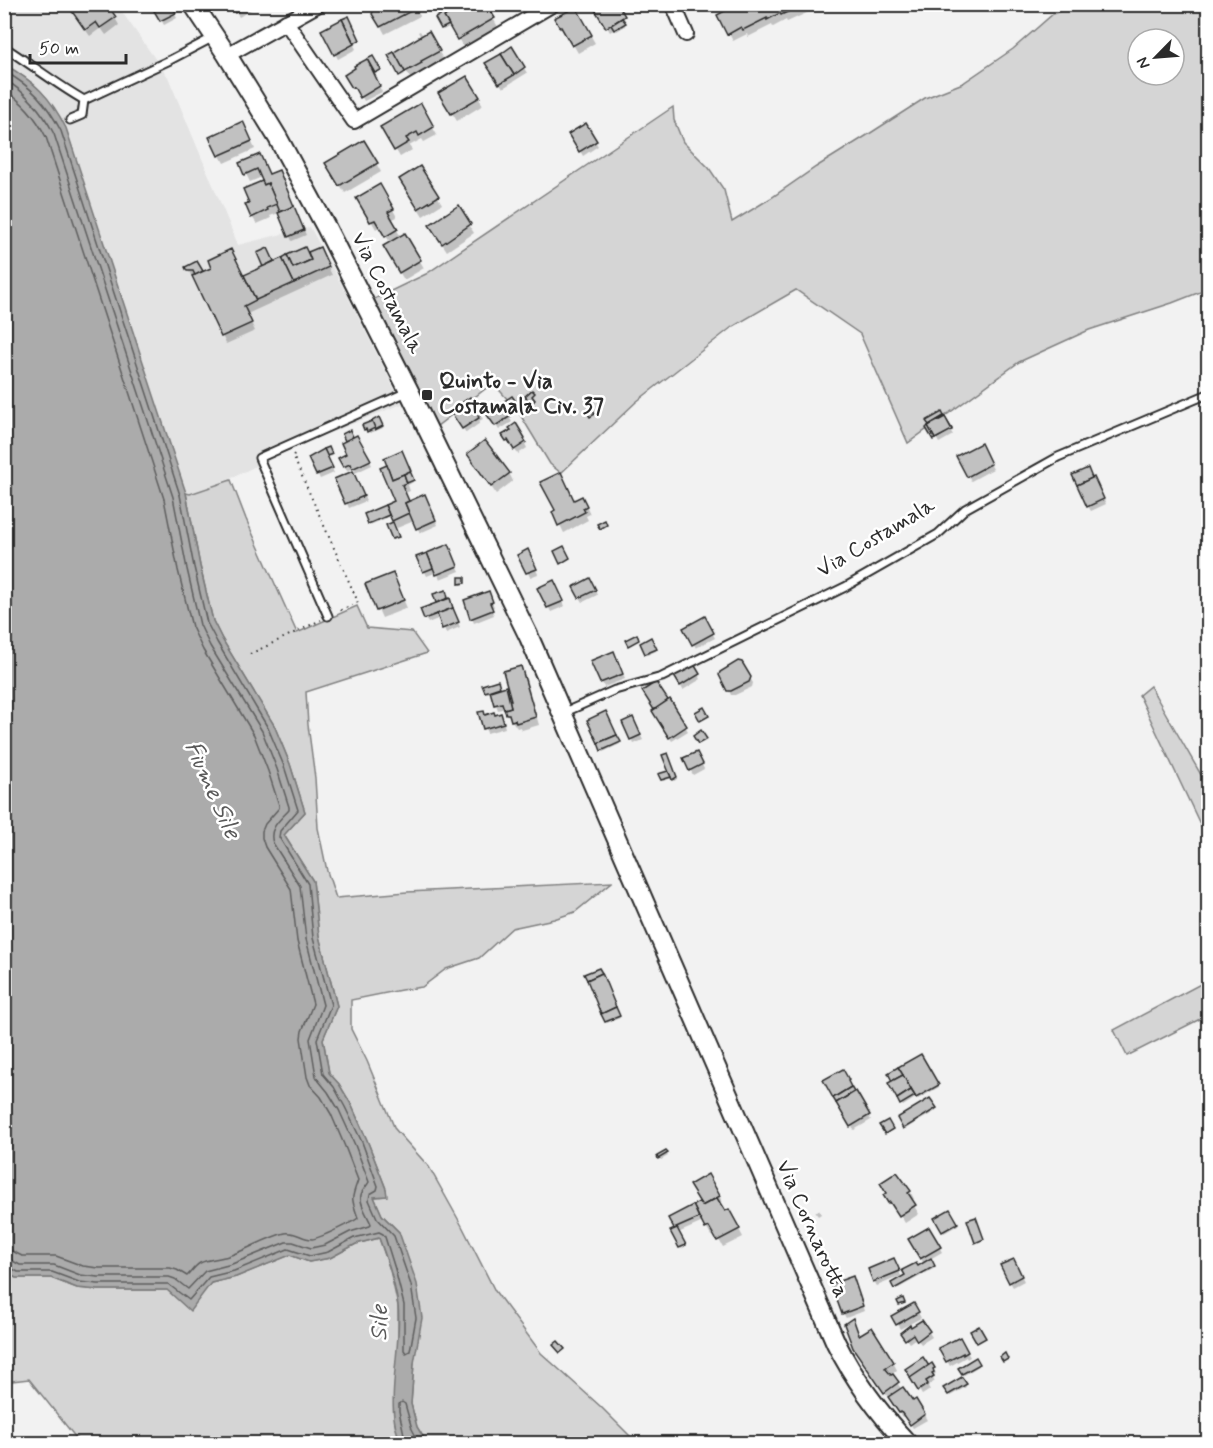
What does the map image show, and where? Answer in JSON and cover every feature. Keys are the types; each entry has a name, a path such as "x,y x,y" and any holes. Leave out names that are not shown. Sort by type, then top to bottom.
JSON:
{"main road":[{"name":"Via Costamala","path":"193,4 278,138 326,226 409,391 530,637 695,1020"},
{"name":"Via Cornarotta","path":"695,1020 836,1343 868,1397 908,1443"}],"street":[{"path":"227,55 320,4"},
{"path":"286,22 354,121 553,4"},
{"path":"673,4 686,34"}],"lane":[{"path":"84,100 170,60 215,36"},
{"path":"4,47 84,100"},
{"path":"70,120 82,115 84,100"},
{"path":"328,616 259,458 409,391"},
{"name":"Via Costamala","path":"563,713 615,690 662,676 845,587 938,534 965,509 1058,458 1209,394"}],"shaded area":[{"path":"4,5 117,5 168,77 238,245 310,227 402,404 289,449 230,479 190,494 186,493 66,128 44,93 27,77 5,64"},
{"path":"1074,5 1208,5 1208,289 1089,330 1019,362 908,443 860,334 796,290 732,327 636,402 561,473 550,464 518,411 493,383 437,426 374,299 426,274 673,107 674,120 683,142 709,168 724,190 732,222 925,98 963,83 1013,49 1053,14"},
{"path":"231,480 297,633 357,606 367,628 412,632 427,653 306,692 318,828 327,871 336,898 407,892 612,882 575,912 512,928 479,958 446,969 422,987 351,1000 351,1029 395,1129 429,1167 495,1291 541,1353 637,1443 427,1443 417,1427 411,1404 414,1363 399,1232 382,1215 374,1197 386,1196 386,1189 351,1104 329,1073 323,1039 337,1006 319,936 313,881 284,835 305,812 290,764 274,725 213,621 200,566 186,493 190,494"},
{"path":"1150,686 1208,787 1208,841 1139,695"},
{"path":"1208,980 1208,1015 1127,1056 1114,1030"},
{"path":"379,1238 390,1270 398,1306 398,1438 402,1443 80,1443 29,1379 12,1381 5,1386 4,1272 16,1278 51,1278 77,1288 168,1290 236,1277 290,1255 309,1262 330,1258 356,1244"}],"water":[{"name":"Fiume Sile","path":"4,64 25,77 48,98 66,128 186,493 213,621 274,725 290,764 305,812 284,835 313,881 319,936 337,1006 323,1039 329,1073 351,1104 367,1140 387,1196 374,1197 382,1215 399,1232 417,1284 422,1318 414,1363 411,1404 417,1427 427,1443 402,1443 396,1430 393,1396 399,1321 398,1305 379,1238 356,1244 330,1258 309,1262 290,1255 236,1277 211,1283 190,1311 167,1290 77,1288 51,1278 16,1278 5,1272"}],"building":[{"path":"78,4 107,4 116,17 100,28 96,22 85,30 71,10"},
{"path":"150,4 171,4 176,13 160,21"},
{"path":"230,4 249,4 235,13"},
{"path":"376,4 415,4 417,8 380,27 372,14"},
{"path":"467,4 486,4 495,18 457,40 444,17 459,7 462,12 468,9"},
{"path":"618,4 625,16 606,28 592,5"},
{"path":"738,4 805,4 743,30 741,27 727,35 717,15"},
{"path":"576,7 592,35 572,46 554,18"},
{"path":"445,12 447,14 444,17 449,25 441,29 435,18"},
{"path":"349,16 360,40 354,43 342,19"},
{"path":"622,18 626,23 614,30 611,25"},
{"path":"342,19 354,44 334,55 321,30"},
{"path":"429,31 440,51 405,72 394,52"},
{"path":"512,46 525,67 514,75 501,54"},
{"path":"394,52 405,72 399,76 388,55"},
{"path":"501,54 514,75 499,84 485,63"},
{"path":"373,56 381,70 375,73 367,59"},
{"path":"367,59 380,86 360,98 344,75"},
{"path":"467,76 480,97 451,114 438,93"},
{"path":"421,103 434,127 419,136 417,132 406,138 409,142 394,151 380,127"},
{"path":"243,121 252,141 218,156 209,137"},
{"path":"586,123 597,141 579,152 568,134"},
{"path":"364,140 378,163 339,186 325,163"},
{"path":"260,154 269,174 279,170 294,206 280,212 268,183 264,185 257,169 244,175 239,163"},
{"path":"420,166 439,196 418,209 399,179"},
{"path":"262,181 264,185 268,183 277,204 251,218 245,204 249,203 243,189"},
{"path":"380,184 394,209 388,212 398,229 385,237 375,220 370,222 356,198"},
{"path":"459,205 471,224 442,244 429,225"},
{"path":"294,206 304,230 288,237 278,213"},
{"path":"405,233 421,260 399,273 383,246"},
{"path":"305,247 311,260 293,268 287,255"},
{"path":"320,247 329,267 294,283 282,258 287,255 293,268 311,260 308,252"},
{"path":"268,248 274,261 263,267 257,253"},
{"path":"231,249 256,300 244,306 252,323 221,337 192,276 211,268 208,260"},
{"path":"282,258 294,283 256,300 244,275"},
{"path":"197,261 203,271 195,275 193,271 187,271 185,267"},
{"path":"532,390 535,393 532,396 535,400 531,404 525,396"},
{"path":"512,396 517,403 508,409 503,402"},
{"path":"470,397 481,414 479,418 462,429 450,411"},
{"path":"503,405 511,416 495,426 487,415"},
{"path":"591,408 595,414 590,417 586,411"},
{"path":"942,412 944,416 929,425 926,421"},
{"path":"944,416 952,429 937,438 929,425"},
{"path":"379,417 383,426 375,430 372,421"},
{"path":"945,417 952,430 935,439 928,426"},
{"path":"372,421 375,428 367,432 362,425"},
{"path":"516,423 526,442 514,450 502,435 511,430 509,428"},
{"path":"928,426 935,439 933,440 926,428"},
{"path":"350,430 353,437 345,441 342,434"},
{"path":"357,435 371,460 352,469 350,464 343,467 338,458 346,454 341,443"},
{"path":"485,440 510,473 491,487 467,454"},
{"path":"981,443 991,464 967,477 956,456"},
{"path":"329,447 332,454 327,456 324,449"},
{"path":"324,449 333,468 316,475 308,458"},
{"path":"402,450 411,471 392,479 384,458"},
{"path":"387,465 392,479 404,474 407,483 402,485 409,501 405,503 409,513 392,521 385,505 394,501 380,468"},
{"path":"1088,468 1092,478 1077,485 1072,475"},
{"path":"353,471 364,496 345,504 334,479"},
{"path":"410,471 414,480 407,483 404,474"},
{"path":"561,472 574,500 582,496 587,506 583,508 585,512 558,526 552,512 555,510 540,482"},
{"path":"1094,477 1104,499 1087,507 1077,485"},
{"path":"425,494 436,520 416,529 405,503"},
{"path":"385,505 389,515 368,524 364,514"},
{"path":"605,520 607,525 600,529 597,524"},
{"path":"393,522 399,537 392,539 386,525"},
{"path":"449,544 458,566 436,575 427,553"},
{"path":"564,546 570,558 560,564 554,551"},
{"path":"528,549 537,569 526,573 517,555"},
{"path":"427,553 433,568 423,572 416,557"},
{"path":"393,573 404,600 376,611 365,584"},
{"path":"459,577 465,577 465,583 459,584"},
{"path":"590,578 596,590 579,598 573,587"},
{"path":"554,580 564,601 547,608 537,588"},
{"path":"446,590 448,598 436,603 433,594"},
{"path":"489,591 493,610 470,619 464,600"},
{"path":"450,598 453,608 424,619 420,609"},
{"path":"453,608 459,622 442,629 437,614"},
{"path":"705,616 714,633 692,645 683,628"},
{"path":"637,634 639,640 628,646 625,640"},
{"path":"651,637 657,649 645,654 640,643"},
{"path":"614,651 623,674 600,683 590,661"},
{"path":"738,661 742,662 751,677 749,682 727,691 719,675 720,672"},
{"path":"694,664 700,674 680,686 674,676"},
{"path":"521,666 536,717 516,723 515,720 511,721 504,709 511,707 509,700 511,700 503,671"},
{"path":"498,680 500,687 485,692 482,685"},
{"path":"656,682 668,700 654,710 642,691"},
{"path":"506,686 511,707 504,709 502,703 494,705 490,691"},
{"path":"670,699 687,726 669,738 652,711"},
{"path":"704,707 709,716 700,721 695,712"},
{"path":"484,711 485,715 494,712 495,715 501,713 504,723 483,729 478,712"},
{"path":"606,711 617,735 598,743 587,720"},
{"path":"633,717 641,735 630,740 622,722"},
{"path":"701,730 707,739 698,744 693,736"},
{"path":"617,735 621,742 601,751 598,743"},
{"path":"697,752 703,764 689,771 683,758"},
{"path":"668,753 677,777 672,780 662,755"},
{"path":"668,771 671,777 661,780 658,774"},
{"path":"599,968 602,973 587,980 584,974"},
{"path":"602,973 616,1007 601,1014 587,980"},
{"path":"616,1007 620,1016 605,1022 601,1014"},
{"path":"921,1054 939,1085 916,1098 898,1067"},
{"path":"898,1067 903,1075 892,1081 888,1073"},
{"path":"843,1069 851,1087 833,1098 823,1080"},
{"path":"903,1075 911,1090 897,1099 888,1083"},
{"path":"851,1087 854,1092 836,1103 833,1098"},
{"path":"911,1090 915,1096 900,1105 897,1099"},
{"path":"856,1091 870,1115 850,1127 836,1103"},
{"path":"930,1098 937,1108 903,1129 897,1118"},
{"path":"888,1120 893,1129 885,1134 879,1125"},
{"path":"666,1151 668,1153 658,1159 657,1156"},
{"path":"897,1172 911,1191 908,1193 916,1205 899,1216 883,1195 886,1193 880,1183"},
{"path":"708,1174 720,1196 702,1206 689,1185"},
{"path":"717,1198 725,1211 729,1209 740,1229 717,1241 709,1227 705,1229 693,1205 699,1202 702,1206"},
{"path":"693,1205 699,1218 674,1229 668,1218"},
{"path":"950,1209 958,1223 942,1232 934,1218"},
{"path":"976,1217 984,1239 975,1243 967,1220"},
{"path":"929,1227 941,1247 920,1259 908,1239"},
{"path":"677,1228 686,1245 679,1248 670,1231"},
{"path":"894,1258 900,1271 873,1282 868,1269"},
{"path":"931,1258 935,1266 894,1289 891,1283 905,1275 902,1270 916,1263 918,1266"},
{"path":"1014,1259 1022,1276 1009,1283 1000,1265"},
{"path":"853,1276 863,1306 842,1314 831,1284"},
{"path":"903,1298 905,1303 899,1305 897,1301"},
{"path":"914,1303 919,1312 896,1325 891,1316"},
{"path":"853,1318 859,1335 872,1327 894,1362 885,1368 899,1382 884,1393 853,1348 844,1324"},
{"path":"922,1320 930,1331 917,1341 913,1334 905,1340 900,1333 910,1325 911,1327"},
{"path":"979,1326 986,1338 977,1343 970,1331"},
{"path":"960,1337 968,1352 946,1362 938,1348"},
{"path":"558,1341 565,1349 560,1353 553,1345"},
{"path":"1005,1353 1008,1359 1003,1362 1000,1357"},
{"path":"923,1357 929,1366 911,1378 905,1369"},
{"path":"976,1357 980,1364 962,1374 958,1368"},
{"path":"932,1363 935,1368 932,1373 934,1376 926,1381 928,1384 918,1391 910,1378"},
{"path":"962,1377 967,1384 948,1395 943,1388"},
{"path":"903,1387 913,1401 916,1399 925,1414 910,1425 888,1397"}],"place":[{"name":"Quinto - Via Costamala Civ. 37","path":"427,395"}],"water label":[{"name":"Sile","path":"380,1323"}]}
